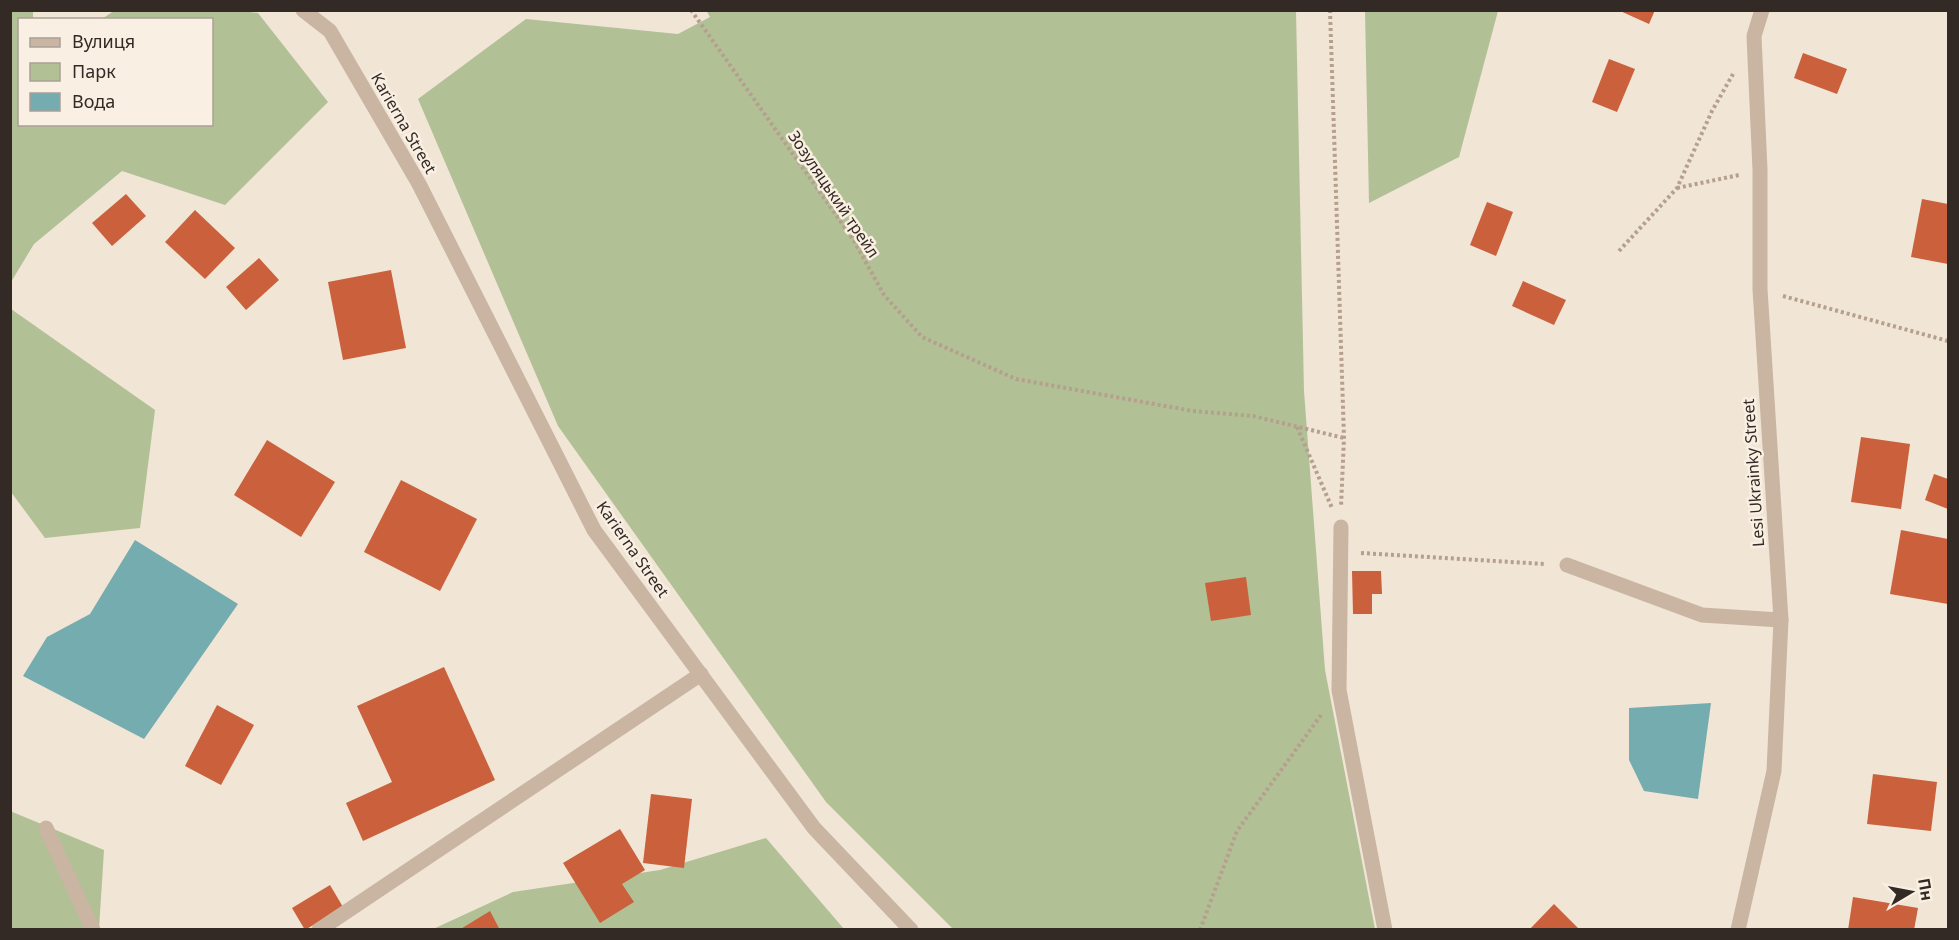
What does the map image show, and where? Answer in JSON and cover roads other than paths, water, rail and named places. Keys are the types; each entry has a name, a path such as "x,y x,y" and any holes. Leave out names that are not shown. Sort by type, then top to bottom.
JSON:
{"street":[{"name":"Karierna Street","path":"303,10 330,31 419,184 594,530 814,828 911,930"},
{"name":"Lesi Ukrainky Street","path":"1738,930 1774,771 1781,620 1760,289 1760,170 1754,36 1762,10"},
{"path":"1341,527 1339,690 1385,930"},
{"path":"1567,566 1702,615 1781,620"},
{"path":"319,930 700,674"},
{"path":"46,828 93,930"}],"water":[{"path":"135,540 238,604 144,739 23,676 47,637 90,614"},
{"path":"1711,703 1698,799 1644,791 1629,760 1629,708"}]}
